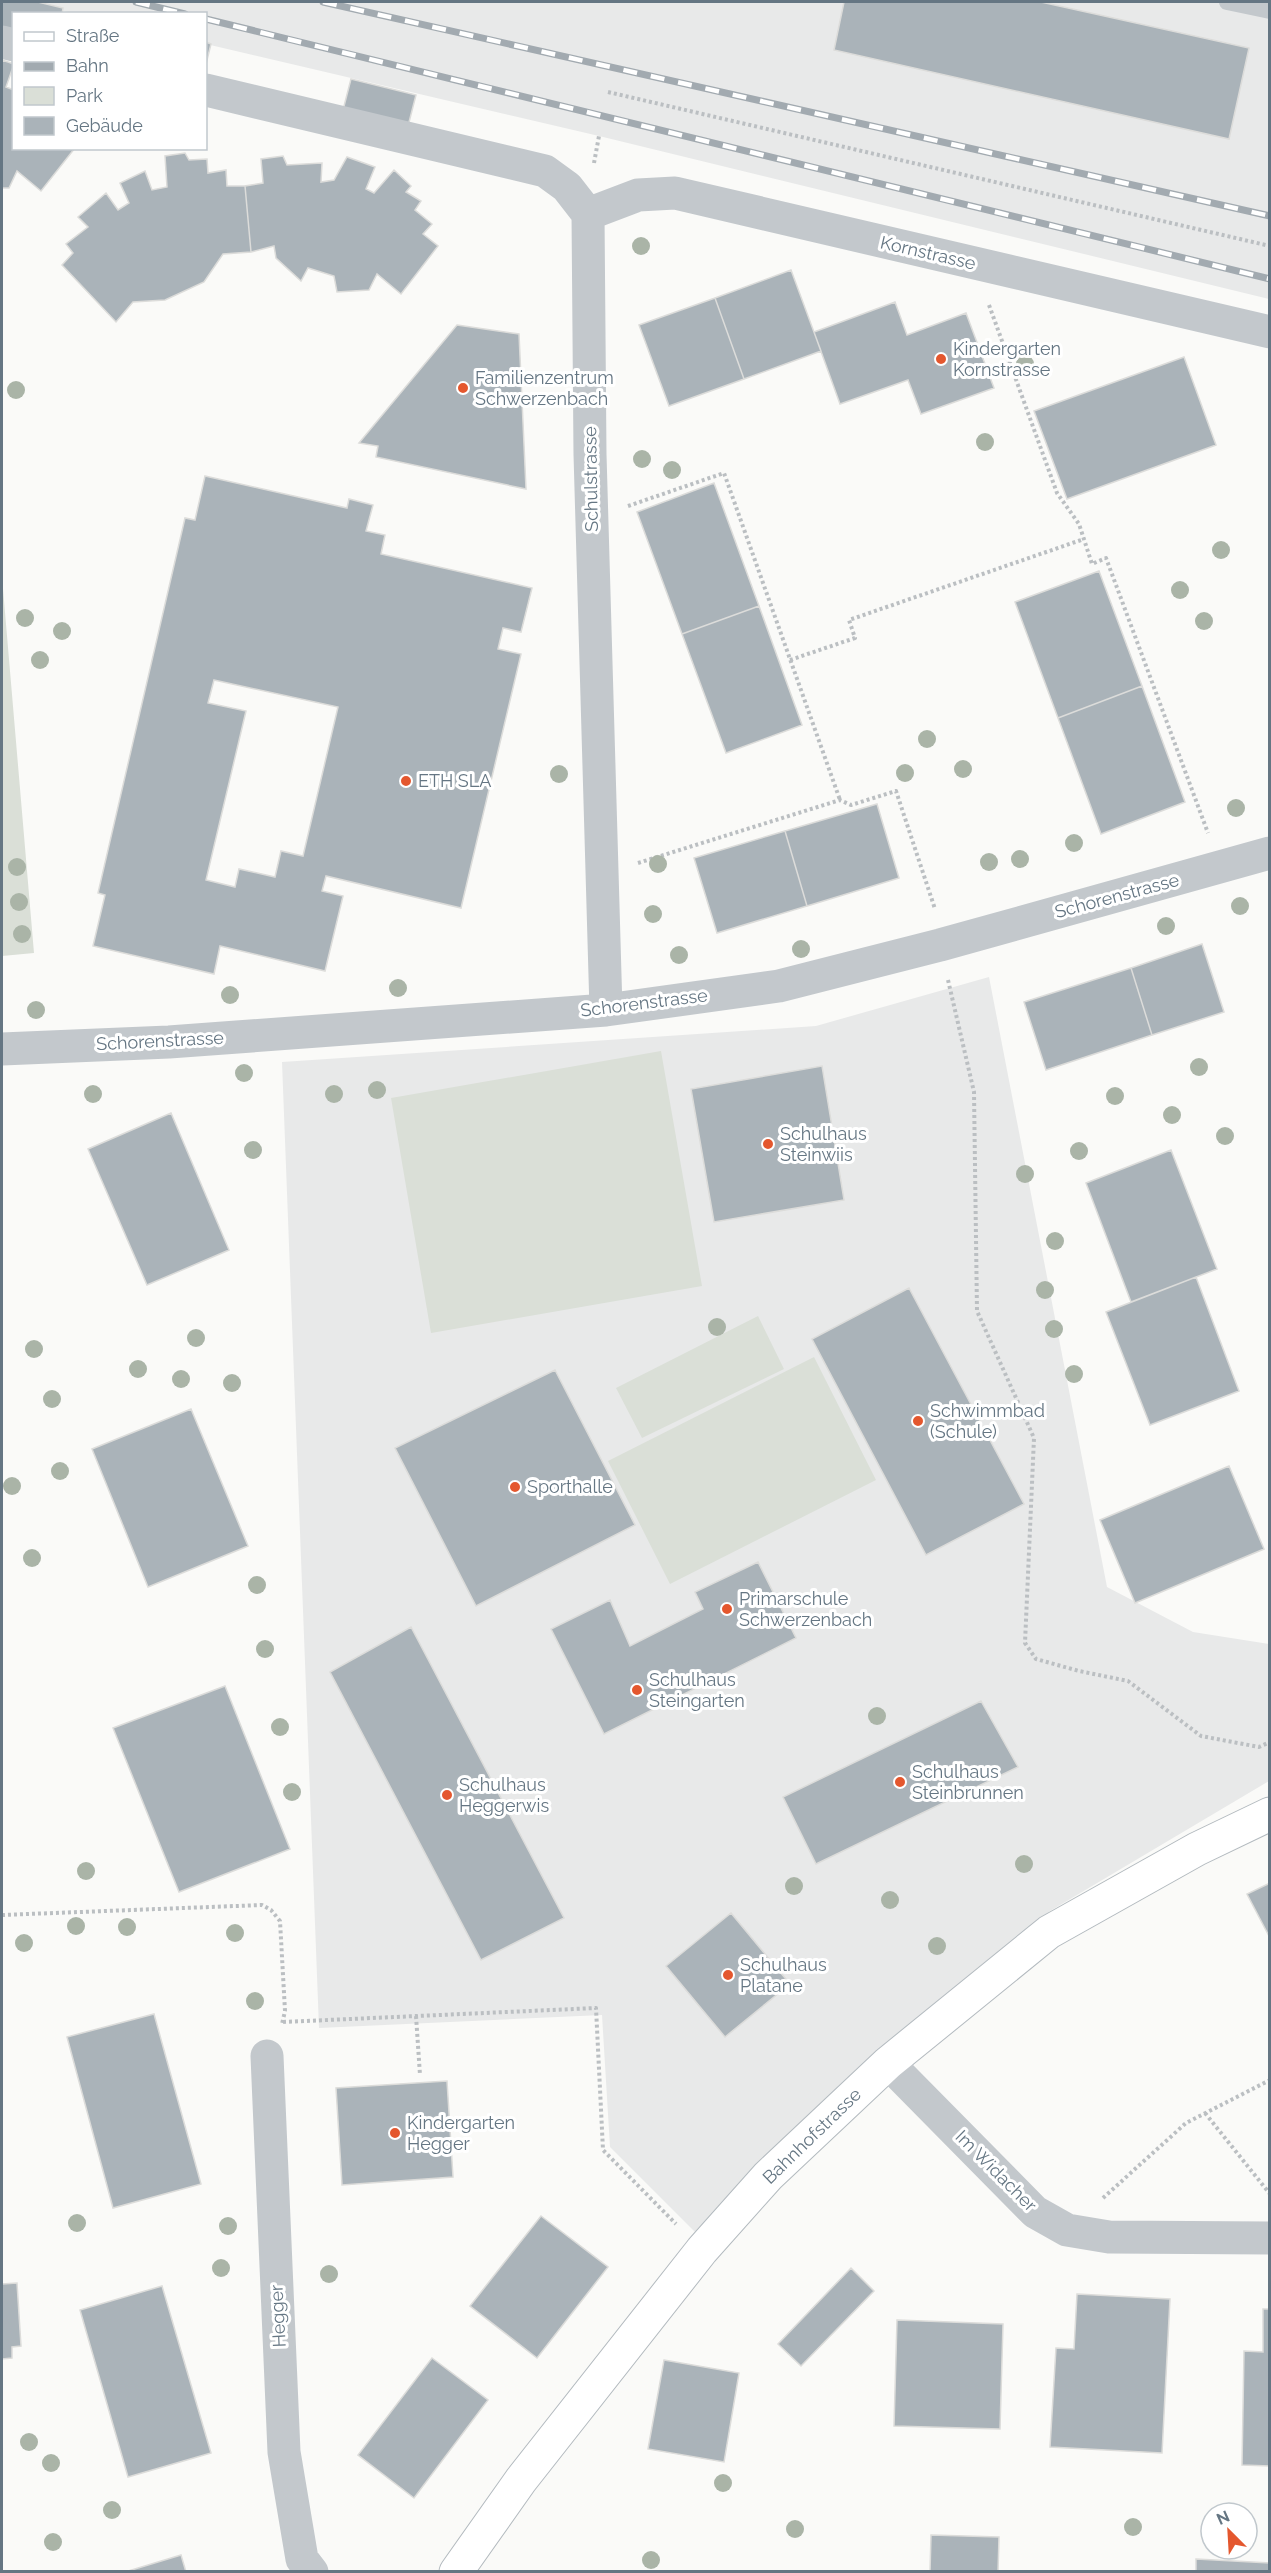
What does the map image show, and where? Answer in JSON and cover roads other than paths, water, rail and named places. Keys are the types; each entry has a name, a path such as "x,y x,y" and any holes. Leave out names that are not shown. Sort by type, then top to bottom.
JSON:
{"main road":[{"name":"Bahnhofstrasse","path":"456,2571 521,2480 702,2250 768,2176 888,2063 1049,1932 1197,1849 1269,1814"}],"street":[{"path":"207,90 545,171 567,187 588,214"},
{"name":"Kornstrasse","path":"588,214 638,195 675,193 974,265 1269,332"},
{"name":"Schulstrasse","path":"588,214 591,519 606,1010"},
{"name":"Schorenstrasse","path":"2,1049 169,1042 606,1010 779,986 940,945 1269,853"},
{"name":"Hegger","path":"267,2056 284,2452 302,2559 312,2571"},
{"name":"Im Widacher","path":"888,2063 1035,2212 1067,2230 1109,2237 1269,2238"}],"lane":[{"path":"1227,2 1269,11"}],"railway":[{"path":"136,2 177,12"},
{"path":"323,2 1270,216"},
{"path":"207,19 1270,279"}],"place":[{"name":"Kindergarten Kornstrasse","path":"941,359"},
{"name":"Familienzentrum Schwerzenbach","path":"463,388"},
{"name":"ETH SLA","path":"406,781"},
{"name":"Schulhaus Steinwiis","path":"768,1144"},
{"name":"Schwimmbad (Schule)","path":"918,1421"},
{"name":"Sporthalle","path":"515,1487"},
{"name":"Primarschule Schwerzenbach","path":"727,1609"},
{"name":"Schulhaus Steingarten","path":"637,1690"},
{"name":"Schulhaus Steinbrunnen","path":"900,1782"},
{"name":"Schulhaus Heggerwis","path":"447,1795"},
{"name":"Schulhaus Platane","path":"728,1975"},
{"name":"Kindergarten Hegger","path":"395,2133"}]}
